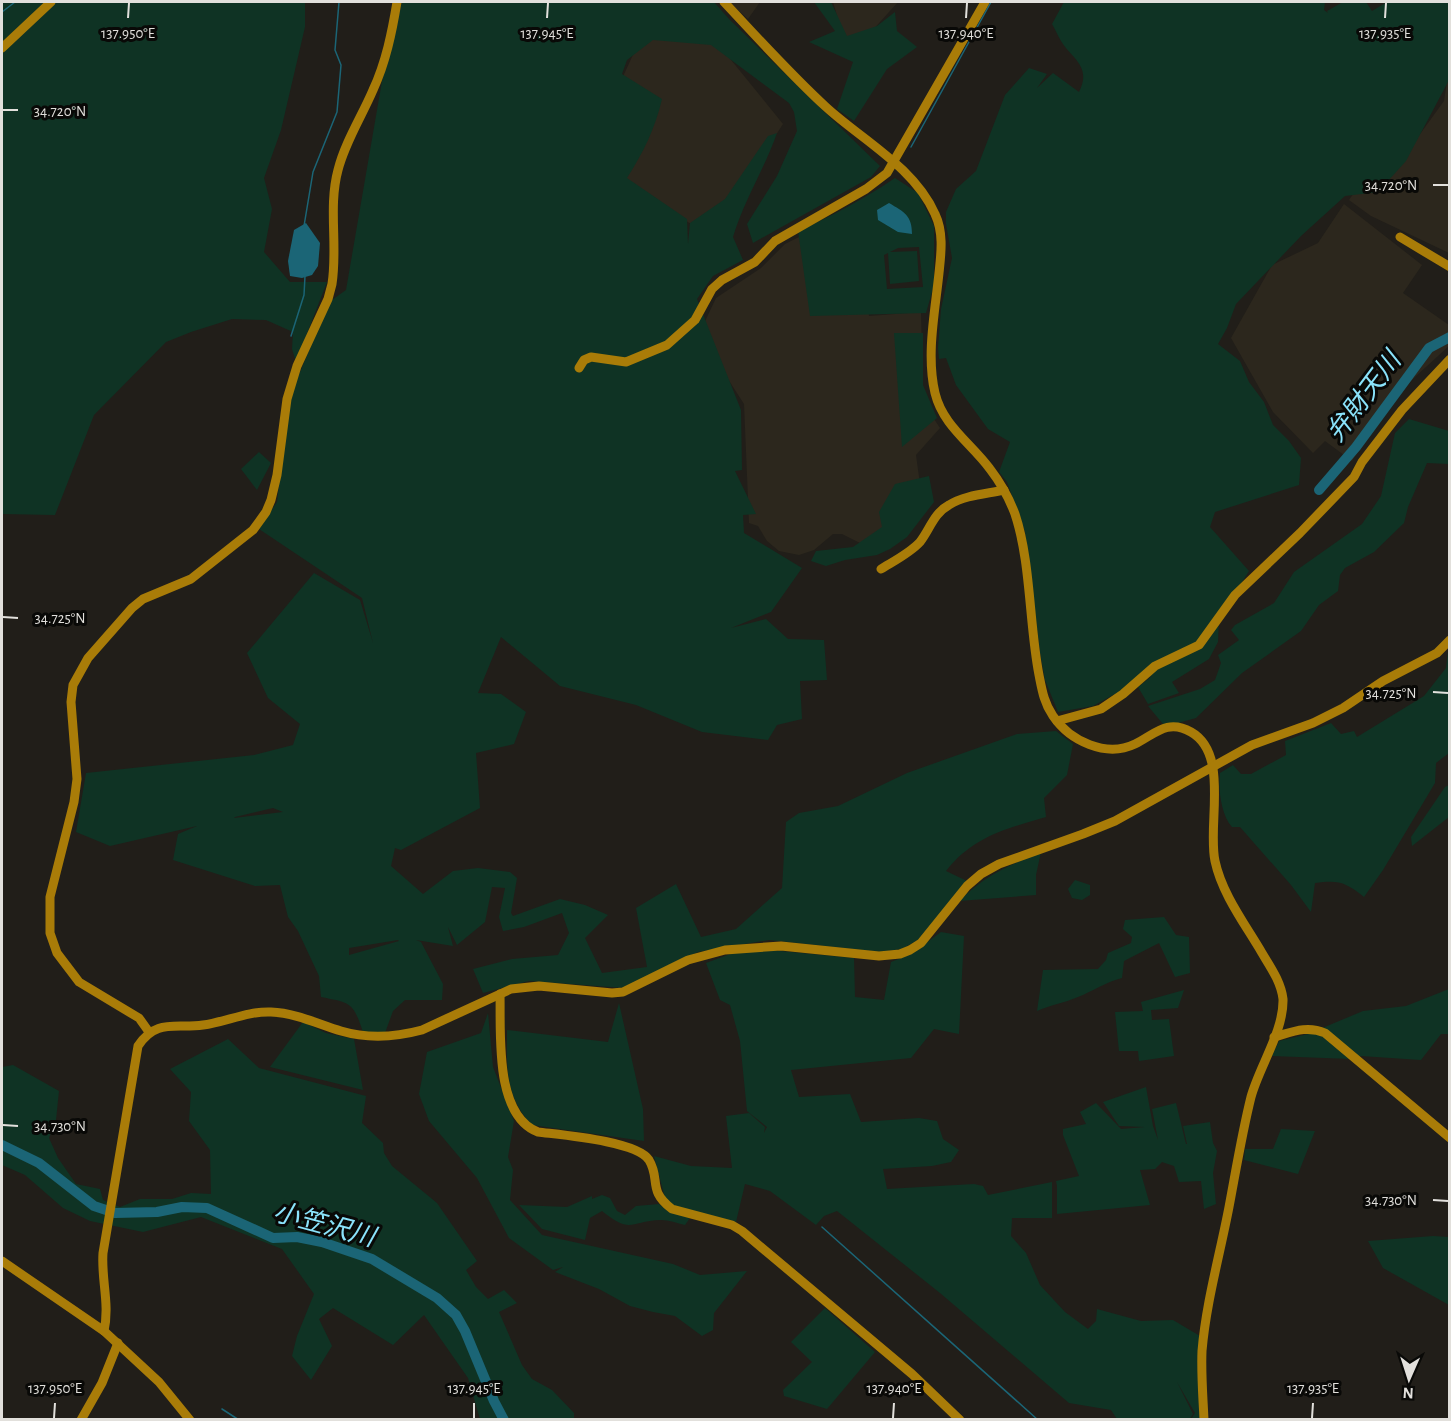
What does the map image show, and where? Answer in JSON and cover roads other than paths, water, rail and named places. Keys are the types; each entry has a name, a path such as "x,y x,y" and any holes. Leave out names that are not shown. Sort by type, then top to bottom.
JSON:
{"street":[{"path":"2,48 51,2"},
{"path":"149,1032 139,1018 79,982 57,954 50,933 50,897 74,802 76,779 71,702 73,685 88,658 132,608 143,599 191,579 253,530 266,512 277,475 287,399 297,366 328,298 332,284 334,192 342,155 382,68 391,38 397,2"},
{"path":"724,2 815,97 908,176 923,192 939,225 941,256 931,366 935,395 945,418 989,467 1004,490 1014,512 1020,535 1036,657 1044,699 1057,721 1066,731 1083,742 1095,747 1110,748 1136,743 1164,728 1178,727 1187,730 1201,740 1212,765 1215,778 1213,855 1218,874 1280,985 1282,1010 1251,1098 1208,1311 1202,1360 1204,1419"},
{"path":"579,368 584,360 591,357 626,362 667,345 695,320 712,289 722,280 755,262 775,241 866,189 887,173 985,2"},
{"path":"1400,237 1449,267"},
{"path":"1057,721 1101,709 1123,694 1155,666 1199,645 1235,595 1354,477 1362,462 1402,410 1449,359"},
{"path":"881,569 902,557 920,542 936,515 947,506 957,501 1004,490"},
{"path":"104,1331 108,1308 102,1263 138,1046 149,1032 157,1027 204,1025 269,1012 302,1017 366,1036 409,1033 422,1030 511,989 539,986 623,992 688,960 725,950 782,946 879,956 900,954 921,943 967,886 981,874 999,864 1115,820 1252,745 1313,723 1383,681 1437,653 1449,640"},
{"path":"500,994 502,1078 515,1112 528,1128 538,1132 615,1144 633,1148 642,1153 648,1158 654,1174 655,1188 672,1209 732,1225 742,1231 904,1367 960,1419"},
{"path":"1274,1037 1312,1028 1325,1032 1449,1138"},
{"path":"2,1261 118,1342 159,1382 190,1419"},
{"path":"81,1419 102,1383 118,1342"}],"water":[{"path":"889,203 909,218 912,234 898,232 878,220 877,210"},
{"path":"306,223 320,243 318,266 312,275 302,278 290,276 288,261 294,230"}],"waterway":[{"path":"2,12 15,2"},
{"path":"304,226 313,172 337,112 341,65 335,50 339,2"},
{"path":"911,147 991,2"},
{"path":"291,336 304,295 305,276"},
{"name":"弁財天川","path":"1319,490 1356,447 1429,348 1450,337"},
{"name":"小笠沢川","path":"2,1145 39,1163 94,1206 115,1213 157,1212 182,1207 207,1208 273,1238 297,1237 322,1242 372,1259 437,1298 456,1315 504,1420"},
{"path":"822,1227 1038,1420"},
{"path":"222,1409 239,1420"}]}
